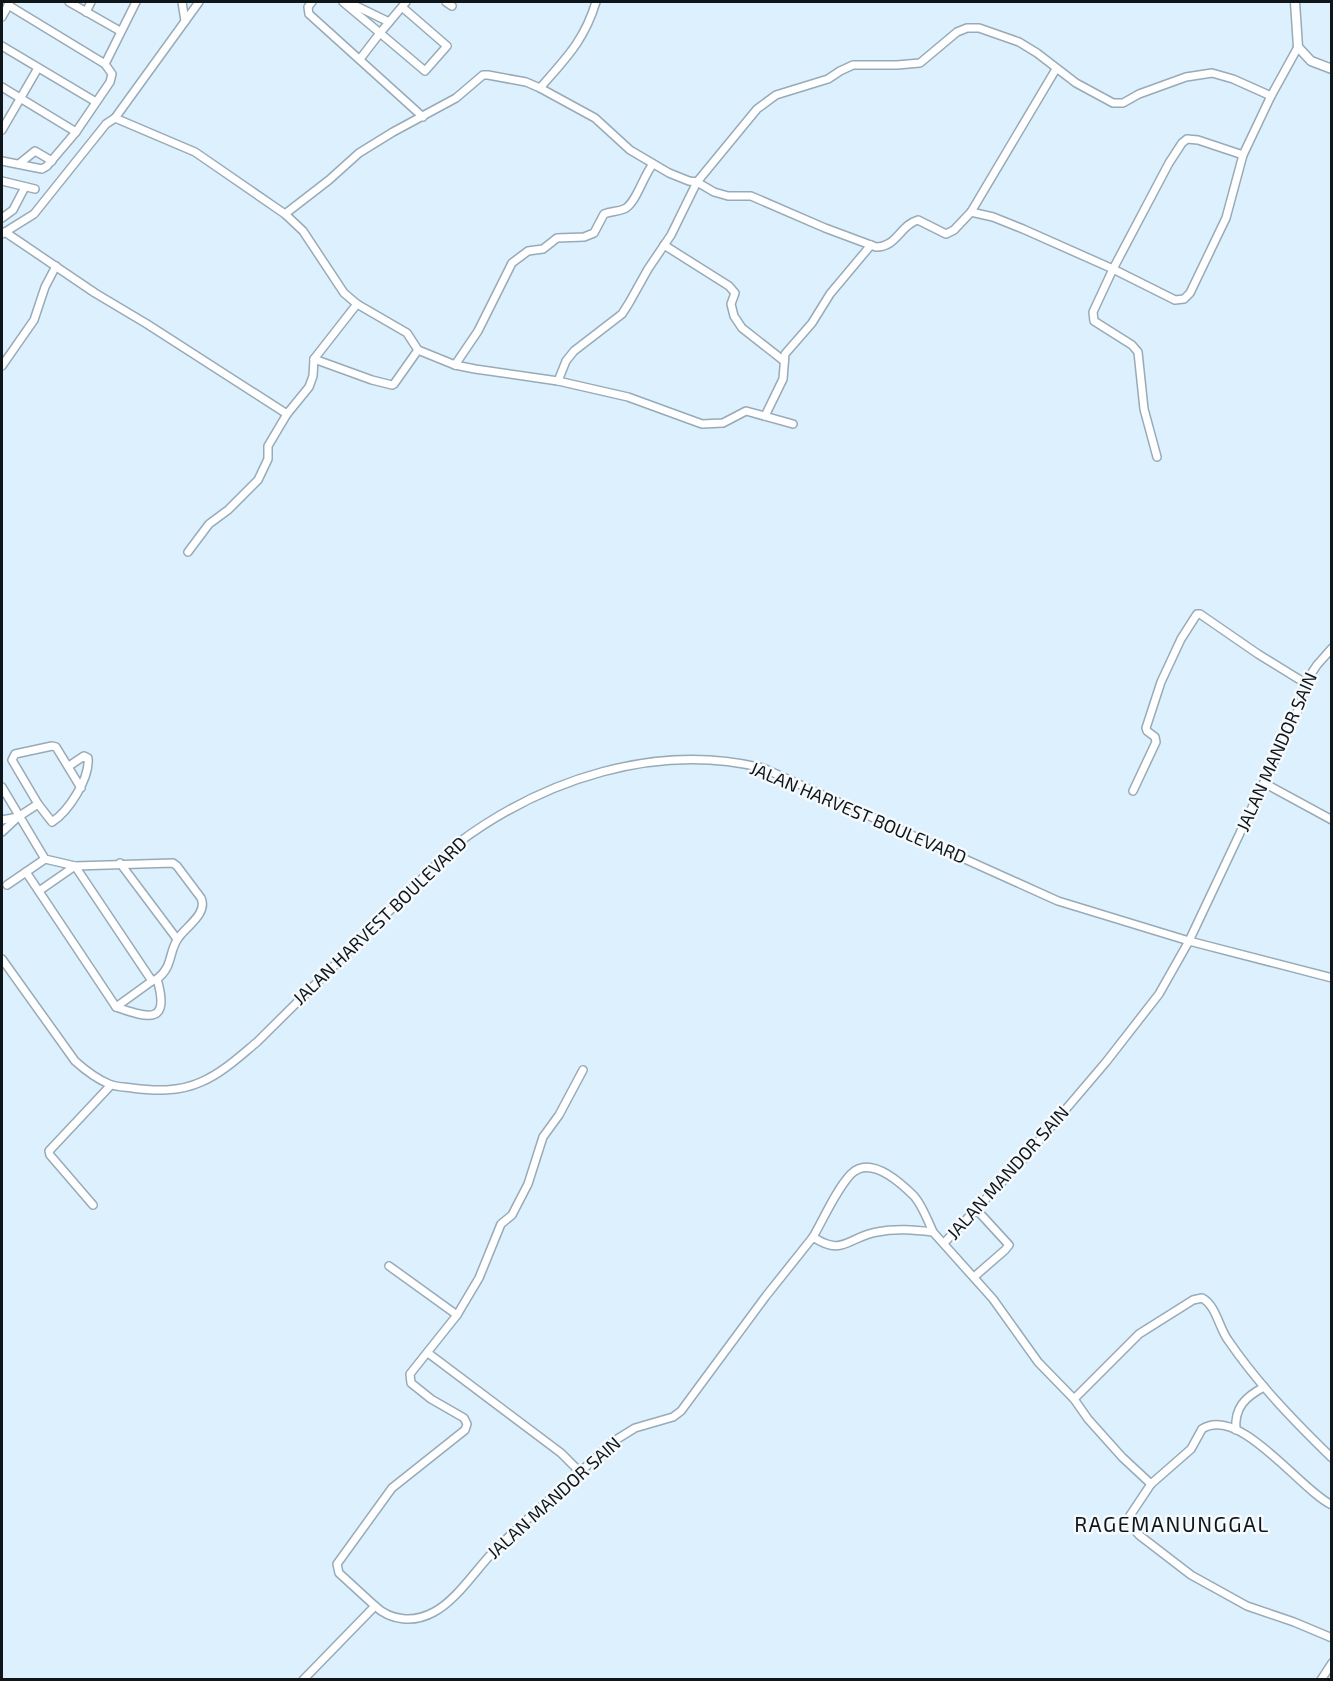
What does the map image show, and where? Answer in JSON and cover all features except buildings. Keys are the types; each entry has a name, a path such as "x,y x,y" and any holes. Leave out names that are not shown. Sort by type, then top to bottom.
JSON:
{"street":[{"path":"69,2 120,31"},
{"path":"86,12 91,2"},
{"path":"105,64 136,2"},
{"path":"182,2 185,21"},
{"path":"199,2 115,118 106,124 34,214 3,233 287,414"},
{"path":"312,2 308,7 309,14 423,117"},
{"path":"343,2 380,33 425,71 447,46 404,4 380,33 360,58"},
{"path":"348,2 389,22"},
{"path":"540,88 562,64 579,40 596,2"},
{"path":"971,212 993,217 1113,269 1175,300 1188,296 1226,218 1243,155 1271,96 1298,47 1295,2"},
{"path":"2,17 10,3 105,64 112,78 76,132 52,161 42,168 2,160"},
{"path":"558,381 566,361 574,351 622,314 664,245 697,182 757,109 776,95 828,79 853,65 920,63 957,32 967,28 979,28 1019,42 1092,93 1118,104 1186,77 1212,74 1233,79 1271,96"},
{"path":"2,46 96,102"},
{"path":"1298,47 1311,61 1332,69"},
{"path":"2,130 38,68"},
{"path":"285,214 360,153 393,132 456,98 483,75 488,75 526,82 595,118 622,143 669,174 697,182 714,192 728,196 751,196 825,228 871,245 884,247 894,242 906,227 918,220 940,232 948,233 971,212 1056,69"},
{"path":"2,87 76,132"},
{"path":"115,118 195,152 285,214 303,231 344,293 357,304 407,333 418,350 475,369 558,381 628,397 702,424 723,423 746,411 793,424"},
{"path":"1157,458 1144,409 1138,352 1132,345 1093,318 1093,312 1113,269 1182,142 1198,140 1243,155"},
{"path":"19,164 35,151 52,161"},
{"path":"455,364 478,331 512,263 528,251 543,249 557,238 584,237 594,233 604,214 629,206 653,164"},
{"path":"2,181 35,189"},
{"path":"2,218 13,210 25,187"},
{"path":"664,245 729,286 735,293 731,304 738,324 784,361"},
{"path":"765,417 783,380 784,361 788,350 812,323 830,294 871,245"},
{"path":"2,366 34,320 45,287 56,266"},
{"path":"188,552 209,524 228,510 258,480 268,459 268,446 287,414 309,387 313,376 314,359 357,304"},
{"path":"314,359 392,385 418,350"},
{"path":"1133,791 1156,742 1155,737 1146,728 1158,689 1181,639 1197,614 1305,683"},
{"name":"JALAN MANDOR SAIN","path":"428,1353 410,1374 411,1383 431,1399 464,1418 467,1424 465,1430 392,1488 337,1564 339,1573 375,1606 382,1612 400,1619 420,1618 448,1603 497,1548 614,1441 635,1428 674,1417 681,1411 813,1237 832,1247 842,1246 875,1232 909,1230 933,1233 944,1243 1020,1163 1159,994 1189,941 1264,783 1300,706 1305,683 1332,648"},
{"path":"69,766 84,756 88,758 88,766 81,788 52,822 32,808 12,762 15,754 54,746 69,766 81,788"},
{"name":"JALAN HARVEST BOULEVARD","path":"2,959 75,1061 111,1085 149,1091 185,1088 201,1082 230,1065 257,1042 458,843 486,822 571,781 633,765 663,760 718,760 763,768 1058,901 1189,941 1332,978"},
{"path":"1264,783 1332,820"},
{"path":"2,788 45,858 75,866 168,862 177,866 201,898 202,911 177,939 168,968 155,980 116,1007"},
{"path":"2,832 32,808"},
{"path":"2,820 18,817"},
{"path":"7,885 45,858"},
{"path":"120,864 177,939"},
{"path":"39,891 75,866"},
{"path":"26,872 116,1007 150,1017 156,1015 160,1010 161,993 155,980 75,866"},
{"path":"579,1472 561,1453 428,1353 457,1315 479,1278 501,1224 512,1215 528,1184 543,1137 559,1115 583,1070"},
{"path":"93,1205 49,1151 111,1085"},
{"path":"813,1237 851,1174 864,1167 876,1168 889,1175 915,1197 933,1233"},
{"path":"974,1276 1009,1245 975,1209"},
{"path":"944,1243 993,1299 1038,1362 1074,1399 1088,1419 1122,1457 1151,1484"},
{"path":"389,1266 457,1315"},
{"path":"1074,1399 1139,1334 1198,1298 1206,1300 1209,1304 1226,1338 1264,1387 1292,1420 1332,1458"},
{"path":"1236,1430 1236,1416 1242,1402 1264,1387"},
{"path":"1332,1506 1318,1499 1264,1447 1245,1433 1216,1424 1202,1429 1191,1449 1151,1484 1130,1512 1129,1517 1138,1535 1191,1575 1247,1606 1332,1638"},
{"path":"303,1680 375,1606"},
{"path":"1321,1680 1332,1663"}],"district":[{"name":"RAGEMANUNGGAL","path":"1172,1525"}]}
